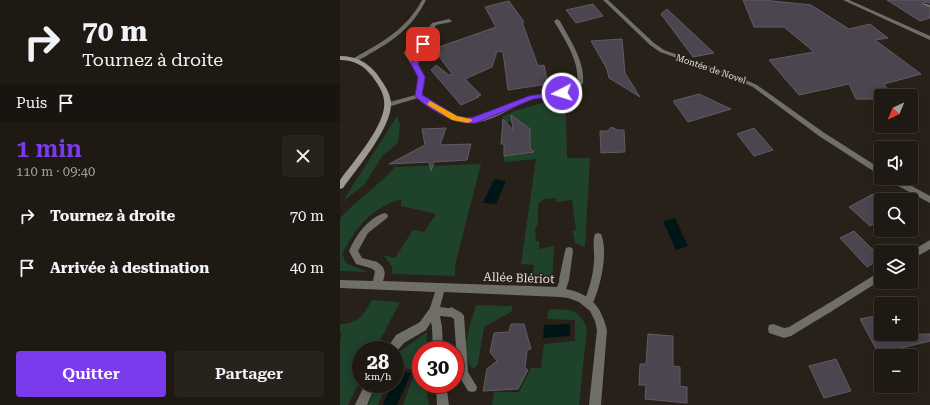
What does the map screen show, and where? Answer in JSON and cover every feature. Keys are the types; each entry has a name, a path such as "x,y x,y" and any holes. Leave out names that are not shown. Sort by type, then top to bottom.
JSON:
{"street":[{"path":"356,59 387,42 403,30 416,15 424,0"},
{"name":"Montée de Novel","path":"605,0 656,48 676,57 742,79 756,86 821,134 874,168"},
{"path":"845,0 930,38"},
{"path":"414,64 427,35 434,24 449,21"},
{"path":"388,105 419,96 447,114 468,121 484,118 532,97 569,92 580,83 580,75 576,61 557,21"},
{"path":"413,41 407,53 422,77 419,96"},
{"path":"340,58 356,59 365,65 384,90 388,105 386,115 376,135 340,186"},
{"path":"903,185 930,200"},
{"path":"376,286 380,276 380,269 374,265 359,261 353,251 358,239 366,228 384,216"},
{"path":"594,405 602,330 598,314 589,302 596,286 600,258 598,237"},
{"path":"918,252 930,244"},
{"path":"560,292 564,280 568,251"},
{"path":"773,329 784,333 791,331 874,279"},
{"name":"Allée Blériot","path":"340,284 440,289 560,292 570,294 589,302"},
{"path":"398,341 422,326 434,311 440,289"},
{"path":"434,311 451,312 459,316 463,374 472,387"},
{"path":"434,311 438,341"},
{"path":"361,405 367,393"},
{"path":"442,393 443,405"}],"green space":[{"path":"542,103 552,104 566,109 567,158 590,158 585,247 575,243 573,231 576,230 572,200 557,202 555,198 544,199 538,204 538,224 535,228 536,241 539,241 539,249 554,246 552,279 532,279 534,265 521,264 536,159 504,162 504,156 530,153 530,129 510,121 507,123 502,117 514,111"},
{"path":"397,116 400,125 398,143 383,155 364,185 343,201"},
{"path":"481,164 455,265 455,276 392,274 392,266 383,255 395,258 413,230 424,232 436,214 401,206 401,199 390,203 373,213 359,227 342,254 346,263 367,272 340,271 340,218 395,167"},
{"path":"372,300 400,302 380,341 352,341 352,393 354,393 348,405 340,405 340,339 342,334 340,333 340,324 346,324 360,318"},
{"path":"476,305 513,306 511,312 484,327 478,364 473,369 466,355 466,347 469,329"},
{"path":"549,309 567,310 576,313 584,321 587,328 579,405 492,405 494,392 519,392 531,368 541,368 544,344 575,341 575,320 547,319"},
{"path":"427,332 426,341 414,341"},
{"path":"412,343 412,369 404,368 404,349"},
{"path":"412,381 412,393 427,393 429,405 403,405"},
{"path":"374,393 383,393 378,405 368,405"}],"shaded area":[{"path":"494,179 506,181 496,204 483,203"},
{"path":"675,218 688,246 676,250 663,221"},
{"path":"570,324 570,336 543,338 544,325"},
{"path":"404,372 411,373 404,389"},
{"path":"388,393 402,393 397,405 383,405"}],"building":[{"path":"743,0 763,0 811,5 849,29 870,24 888,38 875,40 921,74 884,84 887,89 874,89 874,99 856,99 849,84 799,95 769,60 814,52 784,27 754,27"},
{"path":"887,0 930,0 930,3 923,2 922,6 930,9 930,18 920,21"},
{"path":"509,1 524,22 522,22 538,66 544,65 548,84 508,90 503,52 497,51 492,67 465,79 481,95 476,96 479,97 461,105 431,70 436,65 449,75 452,74 439,56 441,55 436,48 496,27 485,7"},
{"path":"593,4 603,16 576,23 566,10"},
{"path":"667,9 714,53 693,57 661,14"},
{"path":"622,39 625,73 640,97 609,78 607,69 591,41"},
{"path":"699,94 731,109 688,122 673,101"},
{"path":"511,115 530,129 530,148 534,152 504,156 504,144 501,144 503,119 513,130"},
{"path":"612,127 617,130 624,130 625,152 601,153 600,131 607,131"},
{"path":"446,128 440,145 471,144 467,160 434,162 431,171 429,162 389,164 425,145 422,129"},
{"path":"754,128 773,150 754,156 737,134"},
{"path":"873,194 874,224 870,226 849,207"},
{"path":"854,231 874,251 874,263 867,267 840,238"},
{"path":"874,316 874,341 918,341 918,334 930,334 930,341 897,349 876,349 860,319"},
{"path":"511,324 524,324 531,349 527,350 525,368 528,370 518,389 483,391 487,369 497,361 490,352 494,333 509,332"},
{"path":"648,334 673,336 673,366 680,367 680,386 687,387 687,403 645,399 646,385 639,385 640,364 646,364"},
{"path":"836,359 851,391 824,398 809,366"}],"slow traffic":[{"path":"430,104 455,118 468,121"}],"route":[{"path":"423,44 414,64 422,77 419,96 455,118 468,121 476,120 532,97 562,93"}]}
